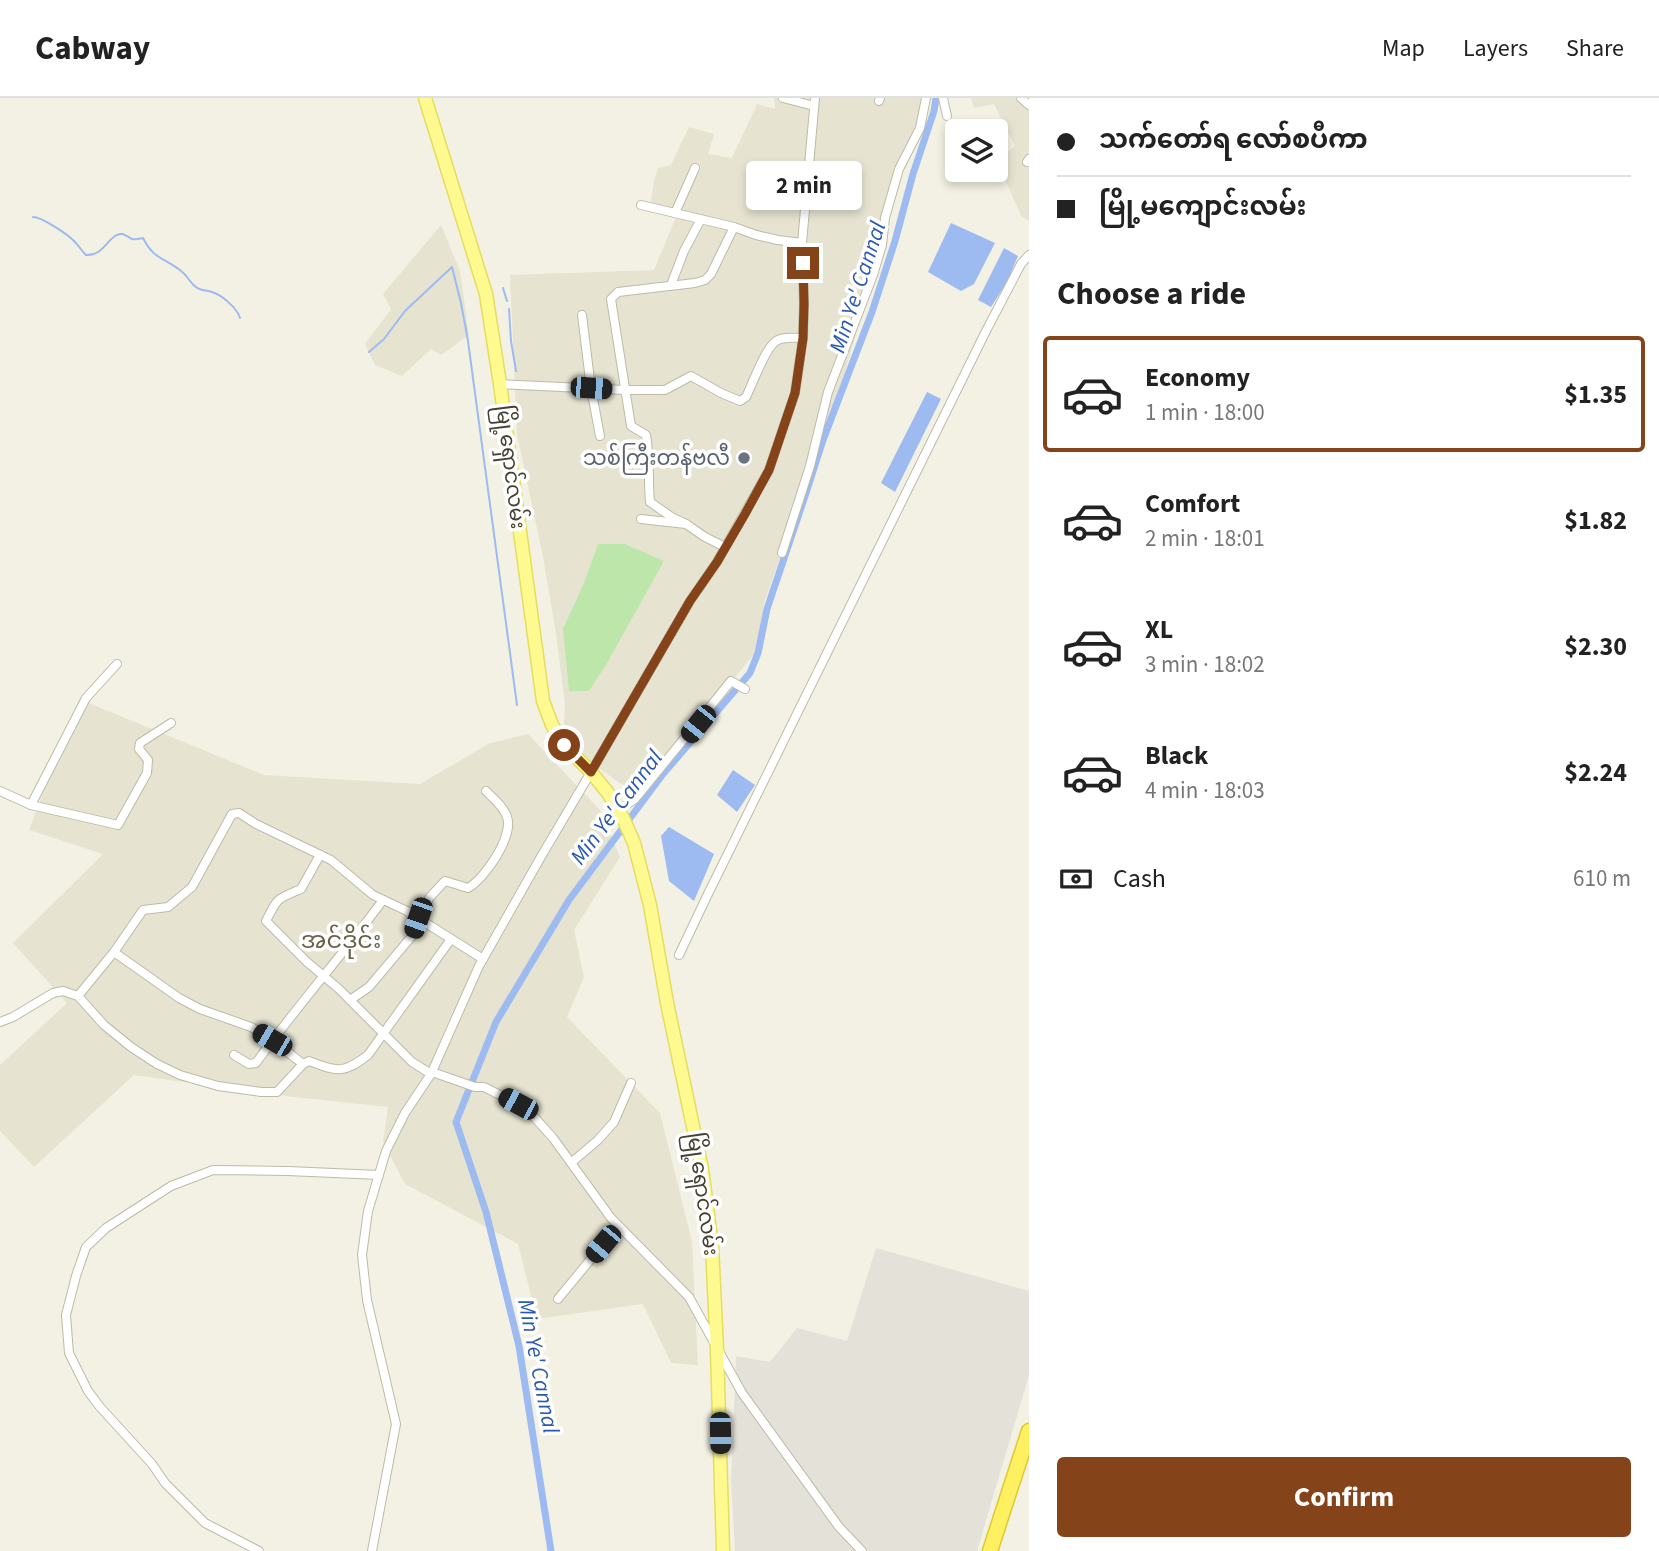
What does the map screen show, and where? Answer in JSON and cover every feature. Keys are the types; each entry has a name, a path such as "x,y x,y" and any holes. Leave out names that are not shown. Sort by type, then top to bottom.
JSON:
{"highway":[{"path":"990,1551 1029,1431"}],"main road":[{"name":"မြို့ရှောင်လမ်း","path":"425,98 486,294 542,701 564,745 588,778 608,793 621,814 634,843 650,905 667,1003 702,1169 712,1246 718,1350 723,1551"}],"street":[{"path":"372,1551 396,1424 368,1300 362,1255 368,1211 386,1151 405,1113 431,1073 484,959 541,855 769,470 795,393 803,338 803,243 814,102 783,98"},
{"path":"782,553 810,466 828,392 873,275 899,169 920,128 926,98"},
{"path":"943,98 947,116"},
{"path":"1021,98 1029,104"},
{"path":"674,213 695,168"},
{"path":"641,205 734,227 756,235 803,243"},
{"path":"671,285 684,251 701,219"},
{"path":"725,547 650,502 646,435 631,426 611,299 618,292 695,283 705,279 711,274 734,227"},
{"path":"679,956 980,343 1021,264 1029,255"},
{"path":"582,315 600,436"},
{"path":"500,384 665,390 691,376 740,401 746,397 775,342 780,339 803,338"},
{"path":"641,519 686,524"},
{"path":"31,805 86,698 117,664"},
{"path":"621,814 731,681 745,689"},
{"path":"0,791 31,805 118,825 147,773 148,760 139,749 140,743 171,723"},
{"path":"350,1000 369,987 412,936 430,897 444,881 467,888 474,885 489,867 504,843 508,832 508,819 486,791"},
{"path":"78,996 114,952 143,910 168,907 192,887 232,814 239,813 331,860 373,895 418,918 484,959"},
{"path":"320,855 301,889 281,896 266,921 412,1062 431,1073 475,1087 484,1087 518,1104 535,1118 572,1162 611,1218 689,1297 742,1393 839,1527 862,1551"},
{"path":"234,1055 249,1064 256,1063 383,900"},
{"path":"0,1022 53,993 63,991 78,996 104,1025 131,1047 180,1075 218,1086 277,1092 309,1061 341,1071 368,1055 452,939"},
{"path":"114,952 179,998 251,1027 303,1064"},
{"path":"572,1162 614,1122 631,1083"},
{"path":"259,1551 205,1523 165,1483 152,1464 100,1408 88,1391 69,1353 66,1315 76,1276 86,1247 106,1228 171,1186 213,1170 379,1175"},
{"path":"558,1299 618,1226"}],"shaded area":[{"path":"774,98 929,98 899,169 838,397 765,600 755,653 643,791 621,784 600,769 581,752 567,733 564,723 565,704 556,634 517,434 510,275 654,270 678,212 651,202 658,168 671,165 689,127 714,134 708,154 732,158 757,104 775,109"},
{"path":"971,98 1029,98 1029,221 1021,216 1006,182 1008,152 1015,146 1008,132 1008,119 1002,119 994,104 974,108"},
{"path":"441,225 460,271 469,335 441,355 431,349 402,376 375,365 365,344 391,309 383,294"},
{"path":"79,699 264,775 420,784 490,743 528,734 600,810 620,857 574,930 584,977 567,1017 660,1113 692,1242 698,1365 671,1363 643,1304 537,1319 518,1244 405,1184 383,1142 388,1107 134,1075 34,1167 0,1131 0,1065 67,1003 13,943 103,854 29,830"},
{"path":"876,1248 1029,1291 1029,1375 977,1551 735,1551 731,1482 736,1356 770,1362 797,1328 847,1341"}],"green space":[{"path":"598,544 625,544 664,561 589,691 569,691 563,629"}],"water":[{"path":"951,223 995,243 974,284 961,291 928,272"},
{"path":"1004,248 1018,256 1007,282 991,307 978,300"},
{"path":"927,392 941,399 895,492 881,483"},
{"path":"733,770 755,785 737,812 717,795"},
{"path":"669,827 714,854 694,901 669,881 661,836"}],"waterway":[{"name":"Min Ye' Cannal","path":"551,1551 519,1346 486,1212 456,1122 496,1022 569,900 663,774 750,673 758,653 767,609 823,440 872,312 895,241 936,98"},
{"path":"33,217 66,234 86,255 99,251 120,234 133,239 143,238 156,255 183,273 198,288 224,299 240,318"},
{"path":"369,352 384,339 405,311 452,267 468,341 517,705"},
{"path":"503,288 507,301"},
{"path":"509,309 516,371"}],"place":[{"name":"သစ်ကြီးတန်ဗလီ","path":"744,458"}],"district":[{"name":"အင်ဒိုင်း","path":"341,940"}],"route":[{"path":"564,745 591,772 769,470 795,393 803,338 803,263"}]}
